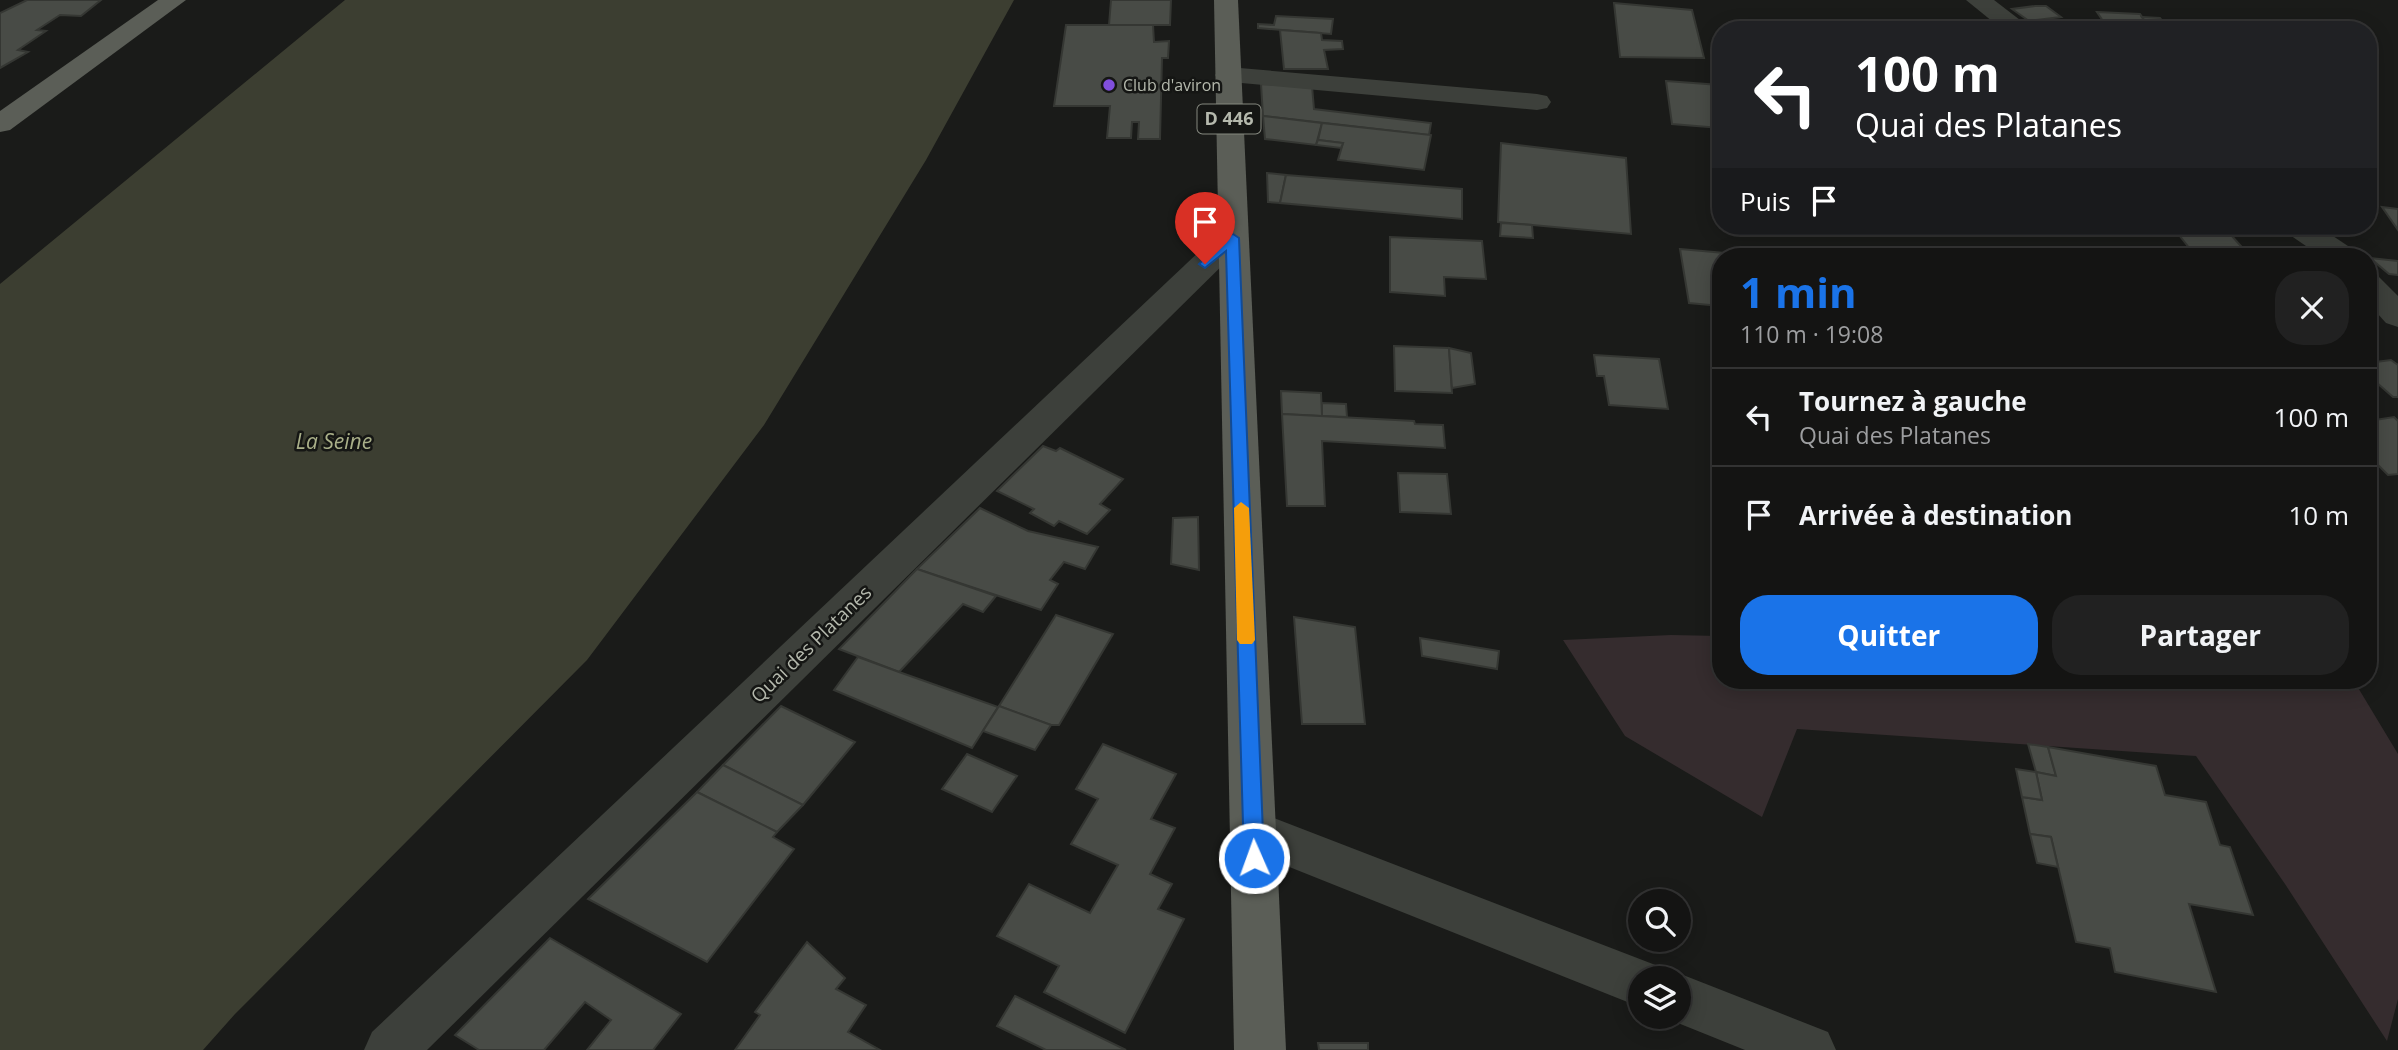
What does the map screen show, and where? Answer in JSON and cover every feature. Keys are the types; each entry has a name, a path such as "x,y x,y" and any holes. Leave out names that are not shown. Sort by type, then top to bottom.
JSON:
{"main road":[{"path":"0,124 174,0"},
{"name":"D 446","path":"1226,0 1261,1050"}],"street":[{"path":"1978,0 2007,21"},
{"path":"1228,75 1537,102"},
{"path":"2311,235 2330,248"},
{"name":"Quai des Platanes","path":"390,1050 1233,238"},
{"path":"2377,294 2398,316"},
{"path":"1253,831 1628,978"},
{"path":"1691,1003 1810,1050"}],"shaded area":[{"path":"1712,636 1712,689 2359,689 2398,754 2398,999 2387,1041 2285,884 2196,756 1797,729 1762,817 1625,736 1563,640"}],"water":[{"name":"La Seine","path":"345,0 1014,0 926,160 764,425 587,660 235,1014 203,1050 0,1050 0,284"}],"building":[{"path":"27,0 101,0 81,16 60,15 37,30 46,31 18,50 28,52 0,68 0,13"},
{"path":"1111,0 1171,0 1170,25 1109,25"},
{"path":"1614,3 1692,10 1704,58 1620,57"},
{"path":"2046,6 2061,17 2029,21 2012,9"},
{"path":"2097,12 2140,14 2145,21 2103,21"},
{"path":"1276,16 1333,19 1331,34 1258,28 1258,24 1274,25"},
{"path":"2142,17 2160,18 2162,21 2145,21"},
{"name":"Club d'aviron","path":"1066,25 1153,25 1154,42 1169,41 1168,58 1162,58 1160,139 1138,139 1139,122 1132,122 1131,138 1107,138 1110,106 1054,106"},
{"path":"1280,30 1321,33 1322,40 1342,41 1343,49 1324,50 1328,69 1284,69"},
{"path":"1666,81 1712,84 1712,127 1672,124"},
{"path":"1261,84 1312,86 1314,109 1431,123 1429,135 1263,116"},
{"path":"1263,116 1322,123 1316,145 1265,139"},
{"path":"1322,123 1431,135 1424,170 1338,160 1343,143 1318,140"},
{"path":"1318,140 1343,143 1341,148 1316,145"},
{"path":"1501,143 1626,158 1631,234 1498,222"},
{"path":"1267,173 1286,175 1280,203 1268,202"},
{"path":"1286,175 1462,189 1462,219 1280,203"},
{"path":"2382,207 2398,209 2398,230"},
{"path":"1501,223 1532,225 1533,238 1500,236"},
{"path":"2179,235 2231,235 2243,248 2189,248"},
{"path":"1390,237 1482,241 1486,279 1444,277 1445,296 1390,292"},
{"path":"1680,249 1712,252 1712,305 1689,303"},
{"path":"2377,259 2398,261 2398,275 2389,274 2377,264"},
{"path":"1394,346 1449,348 1452,393 1395,391"},
{"path":"1449,348 1471,353 1475,384 1452,388"},
{"path":"1594,355 1659,359 1668,409 1609,405 1604,376 1597,376"},
{"path":"2391,360 2398,365 2398,397 2393,397 2377,383 2377,362"},
{"path":"1281,391 1321,393 1322,416 1282,414"},
{"path":"1322,403 1346,404 1347,417 1322,416"},
{"path":"1282,414 1443,425 1445,448 1322,441 1325,506 1287,506"},
{"path":"2394,417 2398,421 2398,474 2388,475 2377,464 2377,420"},
{"path":"1043,446 1056,451 1060,448 1123,479 1100,504 1110,510 1087,534 1059,521 1054,526 1030,513 1034,509 997,491"},
{"path":"1398,473 1447,474 1451,514 1400,512"},
{"path":"980,508 1028,531 1098,547 1085,569 1064,562 1050,580 1058,584 1041,610 917,569"},
{"path":"1198,517 1199,570 1171,564 1173,518"},
{"path":"917,569 996,596 983,612 963,604 899,672 839,649"},
{"path":"1056,615 1113,634 1059,725 1051,725 999,706"},
{"path":"1294,617 1355,627 1365,724 1302,724"},
{"path":"1420,638 1499,651 1497,669 1422,656"},
{"path":"858,657 998,707 972,748 834,690"},
{"path":"781,706 855,742 803,805 723,765"},
{"path":"999,706 1051,725 1035,750 983,731"},
{"path":"1103,744 1176,774 1151,819 1175,828 1150,874 1172,884 1158,909 1184,919 1125,1033 1044,992 1059,966 997,936 1029,884 1090,913 1118,865 1071,844 1098,799 1076,789"},
{"path":"2028,744 2048,747 2056,776 2036,772"},
{"path":"2048,747 2156,766 2165,795 2206,802 2220,845 2230,847 2253,915 2189,904 2216,992 2115,972 2110,948 2076,942 2051,837 2030,834 2022,797 2042,800 2036,772 2056,776"},
{"path":"967,754 1017,776 992,812 942,789"},
{"path":"723,765 803,805 777,832 697,792"},
{"path":"2016,769 2036,772 2042,800 2022,797"},
{"path":"697,792 777,832 773,837 794,849 707,962 588,899"},
{"path":"2030,834 2051,837 2058,867 2037,863"},
{"path":"550,938 681,1014 653,1050 587,1050 611,1020 585,1002 544,1050 479,1050 455,1035"},
{"path":"807,942 845,978 836,989 866,1005 848,1032 880,1050 735,1050 760,1015 755,1012"},
{"path":"1015,996 1126,1050 1046,1050 997,1026"},
{"path":"1318,1043 1368,1043 1368,1050 1319,1050"}],"slow traffic":[{"path":"1241,508 1246,640"}],"place":[{"name":"Club d'aviron","path":"1109,85"}],"route":[{"path":"1205,264 1233,238 1254,858"}]}
